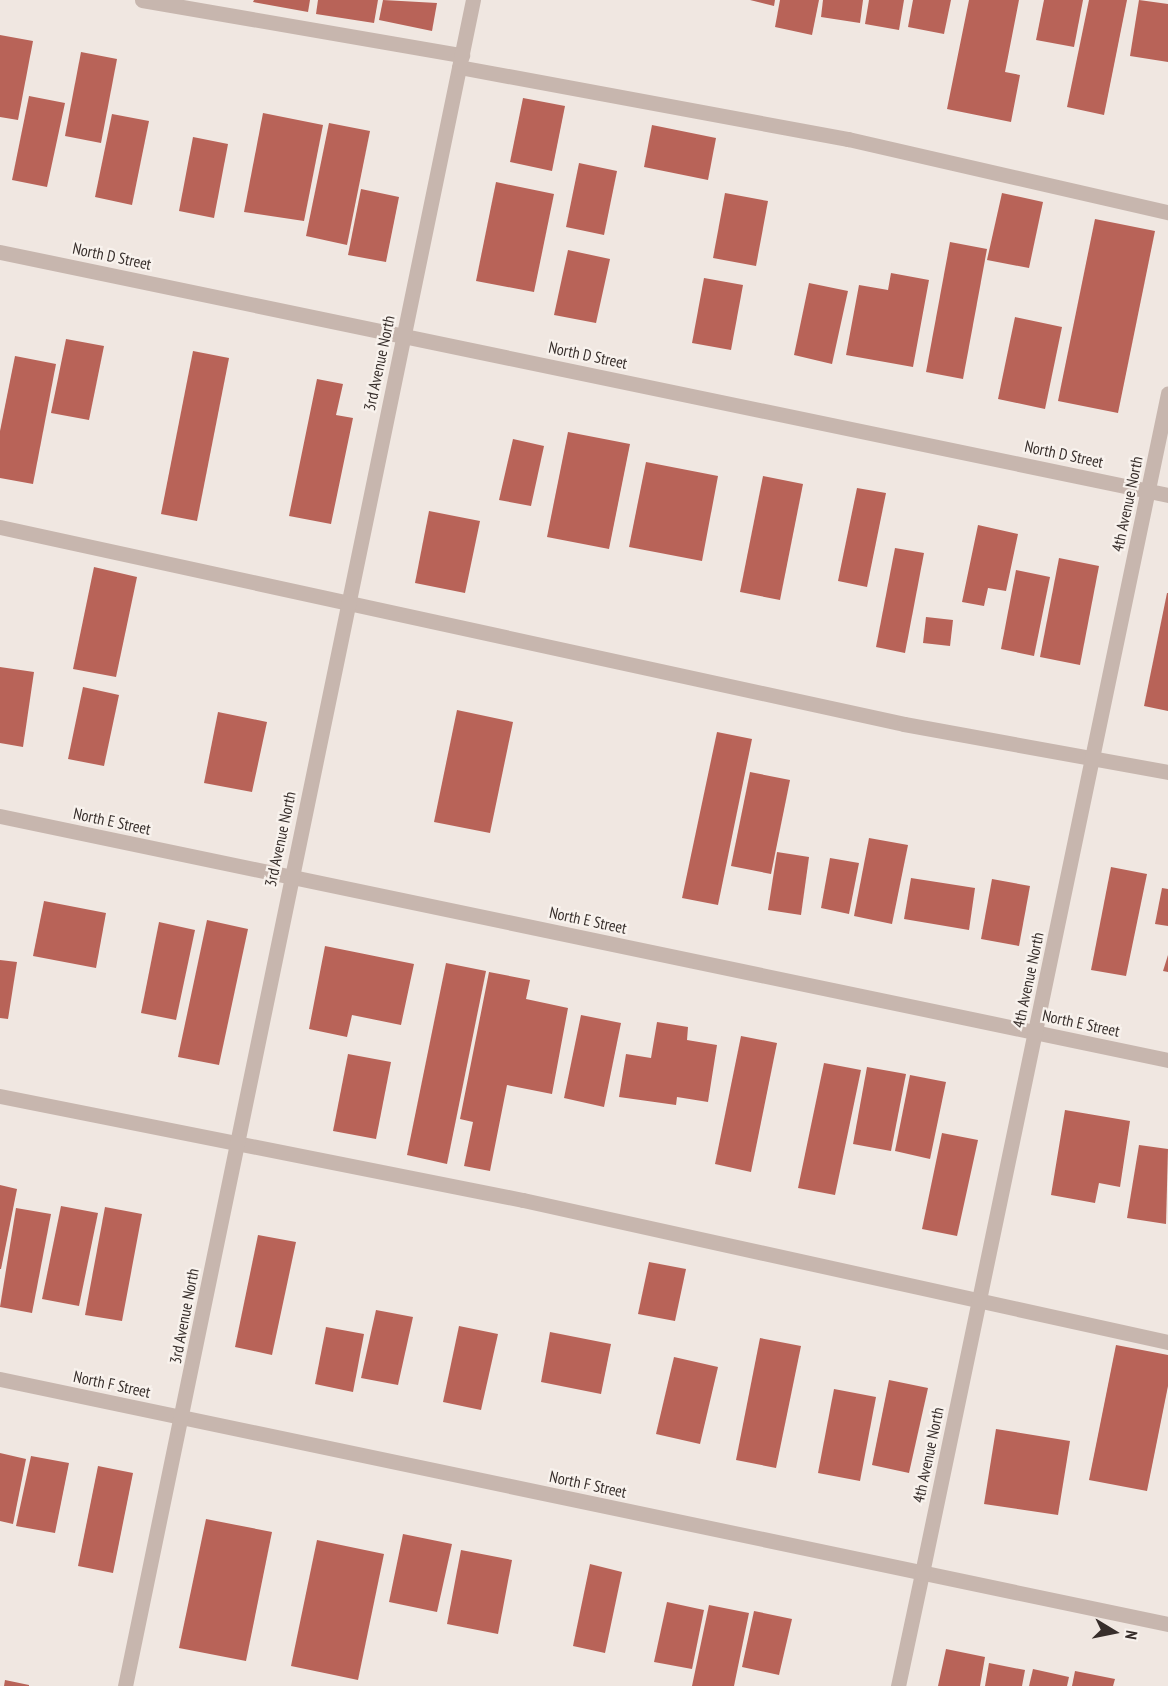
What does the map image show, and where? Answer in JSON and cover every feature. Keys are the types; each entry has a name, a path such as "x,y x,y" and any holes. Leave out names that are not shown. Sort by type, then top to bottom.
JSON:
{"street":[{"path":"142,0 848,139 1168,212"},
{"name":"3rd Avenue North","path":"125,1686 473,0"},
{"name":"North D Street","path":"0,252 1168,495"},
{"name":"4th Avenue North","path":"898,1686 1168,393"},
{"path":"0,527 904,724 1093,754 1168,772"},
{"name":"North E Street","path":"0,816 1168,1060"},
{"path":"0,1096 235,1146 363,1168 979,1298 1168,1342"},
{"name":"North F Street","path":"0,1379 1168,1624"}],"building":[{"path":"254,0 310,0 308,12 253,2"},
{"path":"318,0 378,0 374,23 316,14"},
{"path":"383,0 437,3 432,31 379,20"},
{"path":"750,0 775,0 774,6"},
{"path":"780,0 819,0 812,35 775,27"},
{"path":"823,0 863,0 860,23 821,17"},
{"path":"869,0 904,0 899,30 865,24"},
{"path":"913,0 951,0 944,34 908,27"},
{"path":"969,0 1019,0 1005,72 1020,75 1011,122 947,109"},
{"path":"1044,0 1083,0 1074,47 1036,40"},
{"path":"1089,0 1127,0 1104,115 1067,107"},
{"path":"1139,0 1168,4 1168,62 1130,56"},
{"path":"0,35 33,41 18,120 0,117"},
{"path":"81,52 117,59 101,143 65,136"},
{"path":"29,96 65,103 47,187 12,180"},
{"path":"523,98 565,106 552,171 510,162"},
{"path":"263,113 323,125 304,221 244,212"},
{"path":"112,114 149,121 132,205 95,197"},
{"path":"329,123 370,131 347,245 306,236"},
{"path":"652,125 716,138 708,180 644,167"},
{"path":"193,137 228,144 214,218 179,211"},
{"path":"579,163 617,171 604,235 566,227"},
{"path":"496,182 554,194 534,292 476,281"},
{"path":"361,189 399,197 386,262 348,255"},
{"path":"725,193 768,201 756,266 713,258"},
{"path":"1002,193 1043,202 1029,268 987,260"},
{"path":"1095,219 1155,231 1118,413 1058,401"},
{"path":"950,242 987,249 963,379 926,372"},
{"path":"568,250 610,259 596,323 554,315"},
{"path":"891,273 929,280 913,367 846,355 859,285 888,290"},
{"path":"704,278 743,285 731,350 692,343"},
{"path":"809,283 848,291 832,364 794,355"},
{"path":"1015,317 1062,327 1045,409 998,399"},
{"path":"66,339 104,346 89,420 51,413"},
{"path":"193,351 229,358 197,521 161,514"},
{"path":"15,356 56,364 33,484 0,478 0,431"},
{"path":"317,379 343,384 336,415 353,418 331,524 289,516"},
{"path":"568,432 630,444 609,549 547,537"},
{"path":"513,439 544,446 531,506 499,500"},
{"path":"646,462 718,476 702,561 629,547"},
{"path":"763,476 803,484 780,600 740,592"},
{"path":"857,488 886,493 867,587 838,581"},
{"path":"429,511 480,521 465,593 415,583"},
{"path":"978,525 1018,534 1006,591 988,588 984,606 962,602"},
{"path":"895,548 924,553 905,653 876,647"},
{"path":"1059,558 1099,566 1080,665 1040,657"},
{"path":"94,567 137,577 116,677 73,669"},
{"path":"1016,570 1050,577 1034,656 1001,649"},
{"path":"1168,593 1168,711 1144,706"},
{"path":"926,617 953,620 950,646 923,643"},
{"path":"0,667 34,672 23,747 0,743"},
{"path":"83,687 119,695 104,766 68,759"},
{"path":"457,710 513,722 490,833 434,822"},
{"path":"218,712 267,722 252,792 204,783"},
{"path":"717,732 752,739 718,905 682,898"},
{"path":"750,772 790,780 771,874 731,866"},
{"path":"869,838 908,845 892,924 854,916"},
{"path":"777,852 809,857 801,915 768,910"},
{"path":"830,858 859,863 849,914 821,908"},
{"path":"1111,867 1147,874 1126,976 1091,970"},
{"path":"911,878 975,888 969,930 904,919"},
{"path":"992,879 1030,886 1019,946 981,939"},
{"path":"1162,888 1168,889 1168,926 1155,924"},
{"path":"44,901 106,913 96,968 33,956"},
{"path":"207,920 248,929 219,1065 178,1057"},
{"path":"159,922 195,930 176,1020 141,1013"},
{"path":"325,946 414,964 401,1025 352,1015 347,1037 309,1029"},
{"path":"1168,955 1168,972 1163,971"},
{"path":"0,960 17,962 8,1019 0,1018"},
{"path":"446,963 486,971 447,1164 407,1155"},
{"path":"489,972 530,980 526,999 568,1008 552,1094 507,1085 490,1171 464,1166 473,1122 460,1119"},
{"path":"581,1015 621,1023 604,1107 564,1098"},
{"path":"657,1022 688,1027 687,1040 717,1045 708,1102 677,1097 676,1105 619,1097 626,1054 651,1058"},
{"path":"741,1036 777,1043 751,1172 715,1164"},
{"path":"348,1054 391,1062 376,1139 333,1131"},
{"path":"824,1063 861,1070 835,1195 798,1188"},
{"path":"867,1067 906,1074 891,1151 853,1144"},
{"path":"910,1075 946,1082 930,1159 895,1151"},
{"path":"1065,1110 1130,1121 1120,1187 1099,1183 1095,1203 1051,1195"},
{"path":"942,1133 978,1140 957,1236 922,1229"},
{"path":"1139,1145 1168,1149 1166,1224 1127,1218"},
{"path":"0,1185 17,1189 1,1269 0,1269"},
{"path":"61,1206 98,1213 79,1306 42,1299"},
{"path":"105,1207 142,1214 122,1321 85,1315"},
{"path":"16,1208 51,1214 32,1313 0,1307"},
{"path":"258,1235 296,1242 272,1355 235,1347"},
{"path":"649,1262 686,1269 675,1321 638,1314"},
{"path":"376,1310 413,1317 398,1385 361,1378"},
{"path":"459,1326 498,1334 481,1410 443,1402"},
{"path":"326,1327 364,1334 353,1392 315,1384"},
{"path":"550,1332 611,1344 601,1394 541,1382"},
{"path":"760,1338 801,1346 776,1468 736,1460"},
{"path":"1116,1345 1168,1355 1168,1386 1147,1491 1089,1480"},
{"path":"674,1357 718,1367 700,1444 656,1434"},
{"path":"889,1380 928,1388 909,1473 872,1465"},
{"path":"834,1389 876,1397 860,1481 818,1473"},
{"path":"996,1429 1070,1441 1058,1515 984,1504"},
{"path":"0,1453 26,1459 13,1524 0,1521"},
{"path":"31,1456 69,1463 55,1533 16,1526"},
{"path":"98,1466 133,1473 113,1573 78,1566"},
{"path":"206,1519 272,1532 246,1661 179,1648"},
{"path":"403,1534 452,1544 437,1612 389,1602"},
{"path":"317,1540 384,1554 358,1680 291,1666"},
{"path":"461,1550 512,1560 498,1634 447,1624"},
{"path":"590,1564 622,1572 605,1653 573,1646"},
{"path":"667,1602 704,1610 692,1669 654,1662"},
{"path":"709,1605 749,1613 734,1686 692,1686"},
{"path":"754,1611 792,1619 779,1675 742,1667"},
{"path":"946,1649 985,1657 980,1686 938,1686"},
{"path":"989,1663 1025,1670 1022,1686 985,1686"},
{"path":"1033,1669 1069,1677 1067,1686 1029,1686"},
{"path":"1075,1671 1115,1679 1113,1686 1072,1686"},
{"path":"5,1680 29,1685 29,1686 4,1686"}]}
